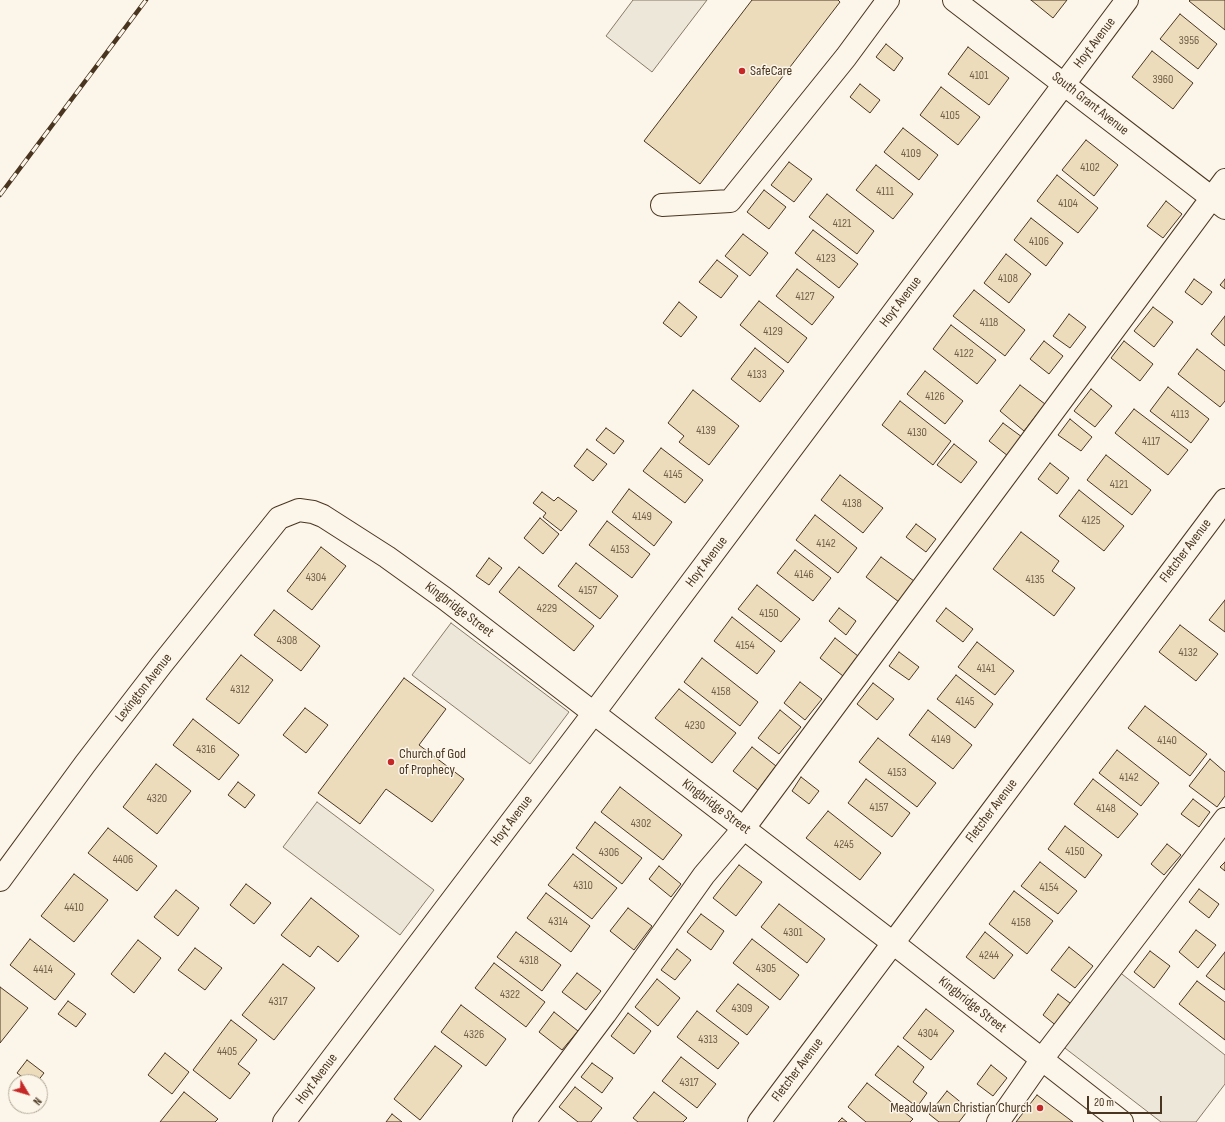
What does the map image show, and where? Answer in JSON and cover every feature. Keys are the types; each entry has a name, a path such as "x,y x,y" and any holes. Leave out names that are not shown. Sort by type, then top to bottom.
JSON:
{"street":[{"path":"662,205 730,201 846,57 888,0"},
{"name":"South Grant Avenue","path":"954,0 1218,203"},
{"name":"Hoyt Avenue","path":"284,1122 593,714 1127,0"},
{"path":"524,1122 605,1014 704,875 744,828 1218,203 1225,180"},
{"name":"Fletcher Avenue","path":"759,1122 1225,500"},
{"name":"Kingbridge Street","path":"299,510 313,512 323,516 387,557 444,598 893,943 1122,1122"},
{"name":"Lexington Avenue","path":"0,880 148,683 279,518 299,510"},
{"path":"998,1122 1042,1060 1225,819"}],"shaded area":[{"path":"633,0 707,0 652,72 606,36"},
{"path":"451,623 569,712 530,764 412,675"},
{"path":"317,802 434,890 400,935 283,847"},
{"path":"1118,971 1225,1055 1225,1084 1196,1122 1161,1122 1061,1045"}],"building":[{"name":"SafeCare","path":"752,0 838,0 840,2 700,184 644,141"},
{"path":"1031,0 1067,0 1053,18"},
{"path":"1225,0 1225,30 1189,1"},
{"path":"1180,14 1217,44 1198,69 1160,39"},
{"path":"886,44 903,58 894,71 876,57"},
{"path":"968,47 1009,78 989,105 948,74"},
{"path":"1152,51 1193,83 1173,109 1132,77"},
{"path":"860,84 880,100 870,113 850,97"},
{"path":"941,87 980,117 958,145 920,115"},
{"path":"903,128 938,155 919,180 884,152"},
{"path":"1086,140 1118,165 1094,196 1062,170"},
{"path":"789,162 812,179 794,202 771,185"},
{"path":"876,165 913,194 893,219 856,190"},
{"path":"1057,175 1098,208 1078,233 1037,201"},
{"path":"764,190 786,207 769,229 747,212"},
{"path":"827,194 874,231 857,254 809,217"},
{"path":"1166,201 1182,214 1163,238 1147,226"},
{"path":"1031,218 1063,243 1046,266 1014,240"},
{"path":"813,230 858,264 839,288 795,253"},
{"path":"743,234 768,253 750,276 725,256"},
{"path":"1006,254 1031,274 1009,303 984,283"},
{"path":"717,260 738,276 721,298 699,282"},
{"path":"797,269 834,297 812,325 776,296"},
{"path":"1194,279 1212,292 1202,305 1185,292"},
{"path":"1225,279 1225,289 1220,285"},
{"path":"974,290 1025,330 1005,356 953,316"},
{"path":"759,301 807,338 788,363 740,325"},
{"path":"679,302 697,317 681,337 663,323"},
{"path":"1153,307 1173,322 1154,347 1134,331"},
{"path":"1069,314 1086,327 1070,348 1053,336"},
{"path":"1225,316 1225,346 1211,334"},
{"path":"951,325 996,360 977,384 933,349"},
{"path":"1044,341 1063,356 1049,374 1030,359"},
{"path":"1124,341 1153,364 1140,381 1111,358"},
{"path":"755,348 784,371 760,402 731,379"},
{"path":"1197,349 1225,371 1225,401 1220,407 1178,374"},
{"path":"925,371 963,401 945,424 907,394"},
{"path":"1020,385 1045,404 1024,431 1000,411"},
{"path":"1168,387 1209,419 1191,443 1150,411"},
{"path":"1091,389 1112,406 1095,427 1074,411"},
{"path":"693,390 739,426 709,465 679,442 684,436 668,423"},
{"path":"900,401 951,441 933,465 882,425"},
{"path":"1134,409 1188,450 1168,475 1115,433"},
{"path":"1070,419 1092,437 1081,451 1058,435"},
{"path":"1003,423 1022,437 1008,456 989,441"},
{"path":"606,428 624,441 614,454 596,440"},
{"path":"954,444 977,462 961,483 937,465"},
{"path":"661,448 703,480 685,503 643,471"},
{"path":"587,449 607,464 593,481 574,466"},
{"path":"1106,455 1151,490 1132,515 1087,480"},
{"path":"1050,463 1069,478 1057,494 1038,479"},
{"path":"840,475 883,508 863,533 821,500"},
{"path":"629,489 672,522 654,546 612,512"},
{"path":"1079,490 1124,526 1104,551 1059,516"},
{"path":"542,492 554,501 558,497 577,511 561,531 543,517 546,513 533,503"},
{"path":"815,515 857,548 838,573 796,540"},
{"path":"540,518 559,534 543,554 524,538"},
{"path":"607,521 650,554 632,578 589,545"},
{"path":"916,524 936,539 926,552 906,537"},
{"path":"1021,532 1059,561 1052,571 1075,588 1054,616 993,569"},
{"path":"321,547 346,566 312,610 287,591"},
{"path":"795,550 831,578 813,601 777,573"},
{"path":"881,557 914,581 899,602 866,577"},
{"path":"489,558 502,568 489,585 476,576"},
{"path":"576,563 618,596 600,619 558,586"},
{"path":"519,567 594,626 574,651 499,592"},
{"path":"757,585 800,619 781,642 738,609"},
{"path":"1225,600 1225,632 1209,620"},
{"path":"839,608 856,621 846,635 829,621"},
{"path":"946,608 973,629 963,642 936,621"},
{"path":"274,610 320,646 301,671 254,635"},
{"path":"732,617 775,651 757,674 714,641"},
{"path":"1180,625 1218,654 1196,681 1159,652"},
{"path":"835,638 858,656 843,676 820,658"},
{"path":"977,642 1014,671 995,695 958,667"},
{"path":"899,652 919,667 909,680 889,666"},
{"path":"241,655 273,680 239,724 206,699"},
{"path":"702,658 758,702 740,726 684,682"},
{"path":"956,675 993,704 975,728 937,699"},
{"name":"Church of God of Prophecy","path":"404,678 446,709 419,745 464,779 432,822 386,789 360,824 318,793"},
{"path":"800,682 822,699 805,720 784,703"},
{"path":"873,683 894,699 877,720 857,704"},
{"path":"679,689 736,733 712,763 655,718"},
{"path":"1145,706 1207,754 1190,776 1128,728"},
{"path":"305,708 328,725 306,753 283,735"},
{"path":"780,710 801,727 779,754 758,738"},
{"path":"928,710 972,745 953,769 909,735"},
{"path":"193,719 239,755 219,780 173,745"},
{"path":"878,738 936,783 917,807 859,762"},
{"path":"752,747 776,766 758,790 733,771"},
{"path":"1117,750 1159,783 1141,806 1099,773"},
{"path":"1210,759 1225,772 1225,796 1217,807 1189,786"},
{"path":"156,764 191,791 157,834 123,807"},
{"path":"801,777 819,791 809,804 792,791"},
{"path":"866,779 910,813 892,837 848,803"},
{"path":"1093,779 1138,814 1118,838 1074,804"},
{"path":"238,782 255,795 245,808 228,795"},
{"path":"620,787 682,835 663,860 601,812"},
{"path":"1193,799 1210,812 1199,827 1181,814"},
{"path":"828,811 881,853 860,880 806,838"},
{"path":"595,822 642,858 622,884 576,848"},
{"path":"1065,826 1102,855 1085,878 1048,849"},
{"path":"108,828 157,866 137,891 88,853"},
{"path":"1167,844 1181,855 1164,875 1151,864"},
{"path":"573,854 617,888 592,919 548,885"},
{"path":"1040,862 1077,891 1058,914 1021,886"},
{"path":"1225,862 1225,871 1220,867"},
{"path":"739,865 762,882 736,916 713,898"},
{"path":"659,866 681,884 671,897 649,879"},
{"path":"74,874 108,900 74,942 41,916"},
{"path":"246,884 271,903 254,924 230,905"},
{"path":"1199,889 1219,904 1209,918 1189,902"},
{"path":"176,890 199,908 178,936 154,917"},
{"path":"1014,891 1053,921 1027,954 989,924"},
{"path":"546,893 590,926 571,952 527,918"},
{"path":"311,898 359,936 338,962 318,946 310,957 281,935"},
{"path":"779,904 825,939 807,963 761,927"},
{"path":"628,908 652,926 634,950 610,931"},
{"path":"701,914 724,931 711,950 687,932"},
{"path":"1196,930 1216,945 1198,968 1179,952"},
{"path":"516,932 561,965 542,991 497,957"},
{"path":"985,932 1013,955 994,979 966,957"},
{"path":"30,939 75,974 55,1000 10,965"},
{"path":"752,939 799,975 780,1000 733,963"},
{"path":"138,940 161,958 134,993 111,974"},
{"path":"1069,947 1093,966 1075,988 1051,970"},
{"path":"195,948 222,968 205,990 178,970"},
{"path":"677,949 691,960 675,980 661,970"},
{"path":"1150,951 1170,966 1154,988 1134,972"},
{"path":"1225,952 1225,990 1206,976"},
{"path":"494,963 545,1002 526,1027 475,988"},
{"path":"283,964 315,988 274,1040 242,1015"},
{"path":"577,973 601,991 586,1010 562,992"},
{"path":"657,979 680,998 658,1026 635,1007"},
{"path":"1197,981 1225,1002 1225,1040 1179,1004"},
{"path":"738,984 769,1007 747,1035 716,1011"},
{"path":"0,987 28,1008 0,1043"},
{"path":"1058,994 1074,1006 1058,1027 1043,1015"},
{"path":"68,1001 86,1014 76,1027 58,1014"},
{"path":"461,1005 506,1039 486,1066 441,1032"},
{"path":"926,1009 954,1031 931,1060 903,1038"},
{"path":"697,1011 739,1043 718,1069 677,1037"},
{"path":"554,1012 578,1031 562,1050 539,1032"},
{"path":"628,1013 651,1031 634,1054 611,1036"},
{"path":"231,1020 257,1040 238,1064 250,1073 230,1099 193,1070"},
{"path":"435,1046 462,1066 420,1120 394,1099"},
{"path":"898,1046 924,1067 913,1082 927,1093 917,1107 875,1075"},
{"path":"165,1053 189,1072 172,1094 148,1075"},
{"path":"681,1057 716,1084 697,1108 662,1081"},
{"path":"27,1060 44,1073 18,1074 17,1073"},
{"path":"592,1063 613,1078 602,1093 581,1077"},
{"path":"991,1065 1007,1078 993,1096 977,1084"},
{"path":"867,1083 913,1119 910,1122 866,1122 848,1107"},
{"path":"575,1087 602,1108 591,1122 578,1122 559,1107"},
{"path":"947,1091 969,1109 959,1122 939,1122 929,1114"},
{"path":"184,1092 218,1119 215,1122 160,1122"},
{"path":"654,1092 687,1118 683,1122 638,1122 633,1118"},
{"name":"Meadowlawn Christian Church","path":"1037,1095 1073,1122 1016,1122"},
{"path":"392,1114 402,1122 386,1122"},
{"path":"842,1118 847,1122 838,1122"}],"railway":[{"path":"0,195 146,0"}],"place":[{"name":"SafeCare","path":"742,71"},
{"name":"Church of God of Prophecy","path":"391,762"},
{"name":"Meadowlawn Christian Church","path":"1040,1108"}]}
